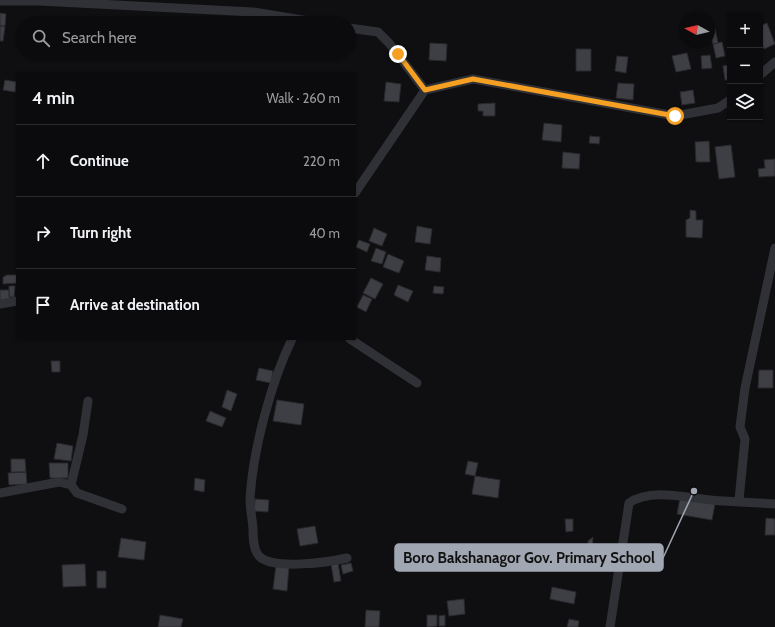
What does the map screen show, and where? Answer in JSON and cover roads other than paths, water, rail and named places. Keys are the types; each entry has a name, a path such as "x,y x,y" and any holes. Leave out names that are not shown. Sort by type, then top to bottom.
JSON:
{"street":[{"path":"0,1 40,0 253,12 278,16"},
{"path":"356,29 378,32 389,43 425,90"},
{"path":"763,72 775,62"},
{"path":"356,192 425,90 473,79 675,116 718,108 727,102"},
{"path":"739,500 745,439 740,426 745,388 775,248"},
{"path":"0,304 16,301"},
{"path":"292,340 283,358 258,440 250,498 254,542 259,556 265,560 302,564 347,558"},
{"path":"352,340 417,383"},
{"path":"71,485 83,435 88,400"},
{"path":"0,492 59,482 71,485 77,493 122,509"},
{"path":"610,627 629,504 636,498 647,496 671,496 723,501 739,500 775,504"}],"place":[{"name":"Boro Bakshanagor Gov. Primary School","path":"694,491"}]}
